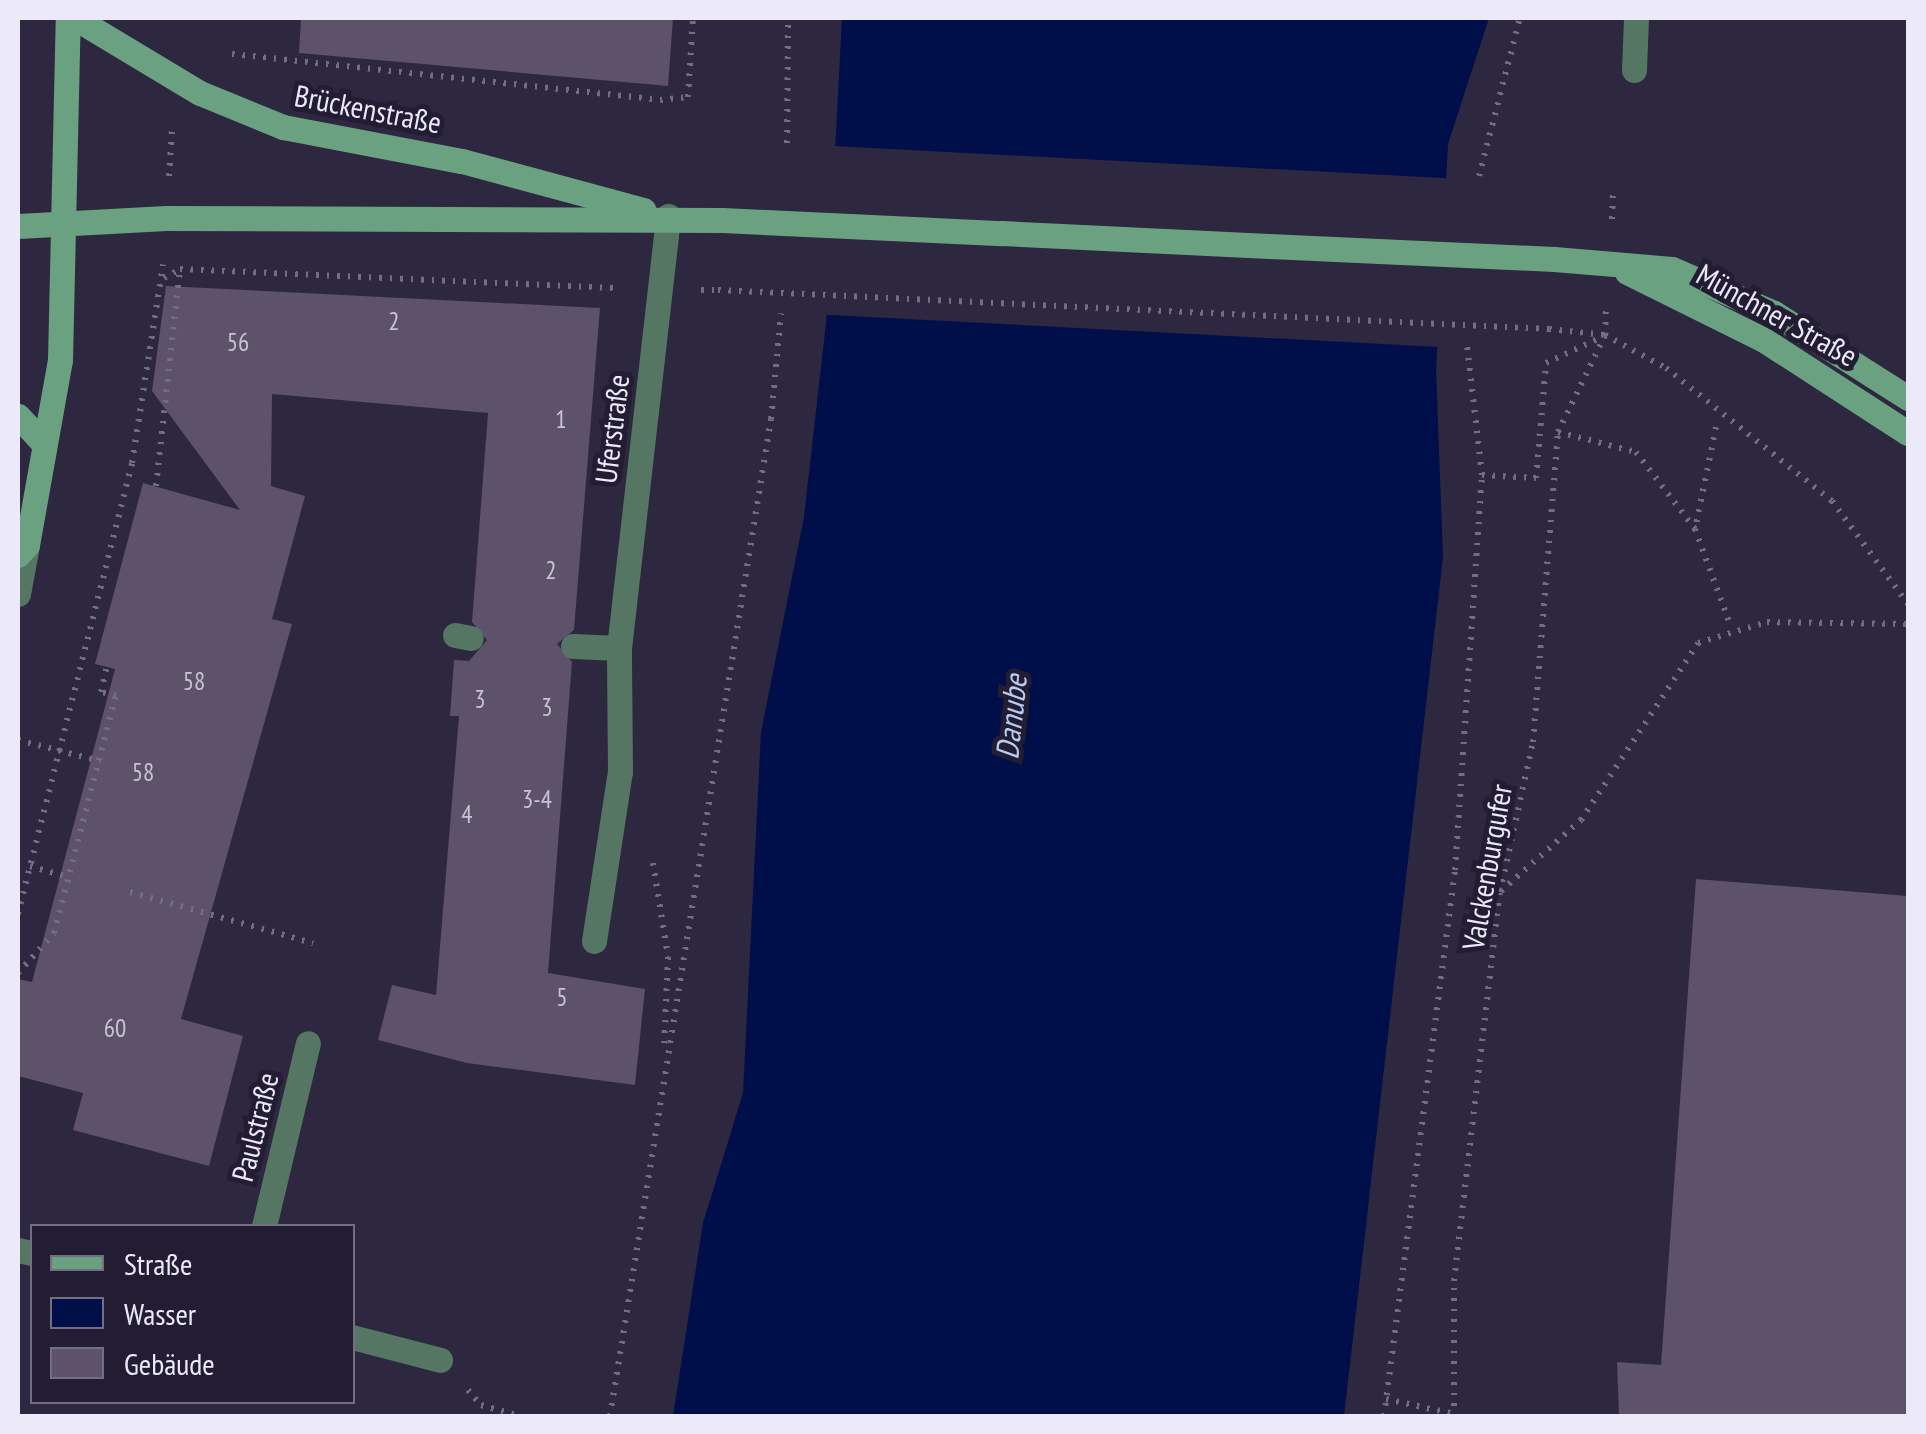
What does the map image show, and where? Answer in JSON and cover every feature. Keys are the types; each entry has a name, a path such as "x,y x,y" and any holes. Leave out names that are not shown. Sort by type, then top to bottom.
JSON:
{"main road":[{"name":"Brückenstraße","path":"72,18 175,79 283,127 462,161 668,216"},
{"path":"22,550 60,360 72,18"},
{"name":"Brückenstraße","path":"18,226 66,220 166,218 462,224 668,216 1554,259"},
{"name":"Münchner Straße","path":"1554,259 1672,270 1774,313 1908,398"},
{"name":"Münchner Straße","path":"1610,263 1764,340 1908,433"},
{"path":"18,416 44,444"}],"street":[{"path":"1634,70 1636,18"},
{"name":"Uferstraße","path":"594,940 620,772 619,648 668,216"},
{"path":"18,594 22,550"},
{"path":"573,646 619,648"},
{"name":"Paulstraße","path":"264,1224 308,1043"},
{"path":"355,1337 440,1360"}],"path":[{"path":"227,53 688,97 693,18"},
{"path":"787,143 788,18"},
{"path":"1479,176 1520,18"},
{"path":"18,914 132,463 162,278 175,79"},
{"path":"162,278 180,269 661,289"},
{"path":"156,486 180,269"},
{"path":"718,290 1549,329 1605,335 1666,368 1832,501 1908,604"},
{"path":"610,1416 768,438 781,313"},
{"path":"1482,474 1536,478 1546,363 1605,335"},
{"name":"Valckenburgufer","path":"1454,1415 1454,1281 1500,892 1533,742 1558,432 1605,335"},
{"path":"1384,1416 1455,870 1482,474 1467,345"},
{"path":"1694,529 1716,428"},
{"path":"1558,432 1636,452 1694,529 1731,627"},
{"path":"1500,892 1581,820 1698,643 1731,627 1802,620 1908,624"},
{"path":"18,973 54,933 116,695 100,692 107,667"},
{"path":"18,740 60,747 100,761"},
{"path":"647,844 668,957 662,1084"},
{"path":"30,866 68,878"},
{"path":"130,892 313,944"},
{"path":"440,1360 481,1405 520,1416"},
{"path":"1386,1399 1454,1415"}],"water":[{"name":"Danube","path":"842,18 1489,18 1448,144 1436,370 1443,557 1344,1416 673,1416 703,1223 743,1093 761,732 804,517 826,323"}],"pier":[{"path":"834,146 1452,178 1443,347 825,315"}],"building":[{"path":"301,18 673,18 668,86 299,53"},
{"path":"166,286 600,308 574,630 557,644 572,662 548,973 645,989 635,1085 467,1063 378,1040 392,985 436,995 459,716 450,716 454,660 469,661 487,640 472,622 488,413 272,394 271,486 305,496 272,619 292,624 181,1019 243,1036 209,1166 73,1130 83,1093 18,1076 18,979 32,982 115,669 95,664 143,483 240,510 152,391"},
{"path":"1696,879 1908,896 1908,1416 1619,1416 1617,1362 1661,1365"}]}
